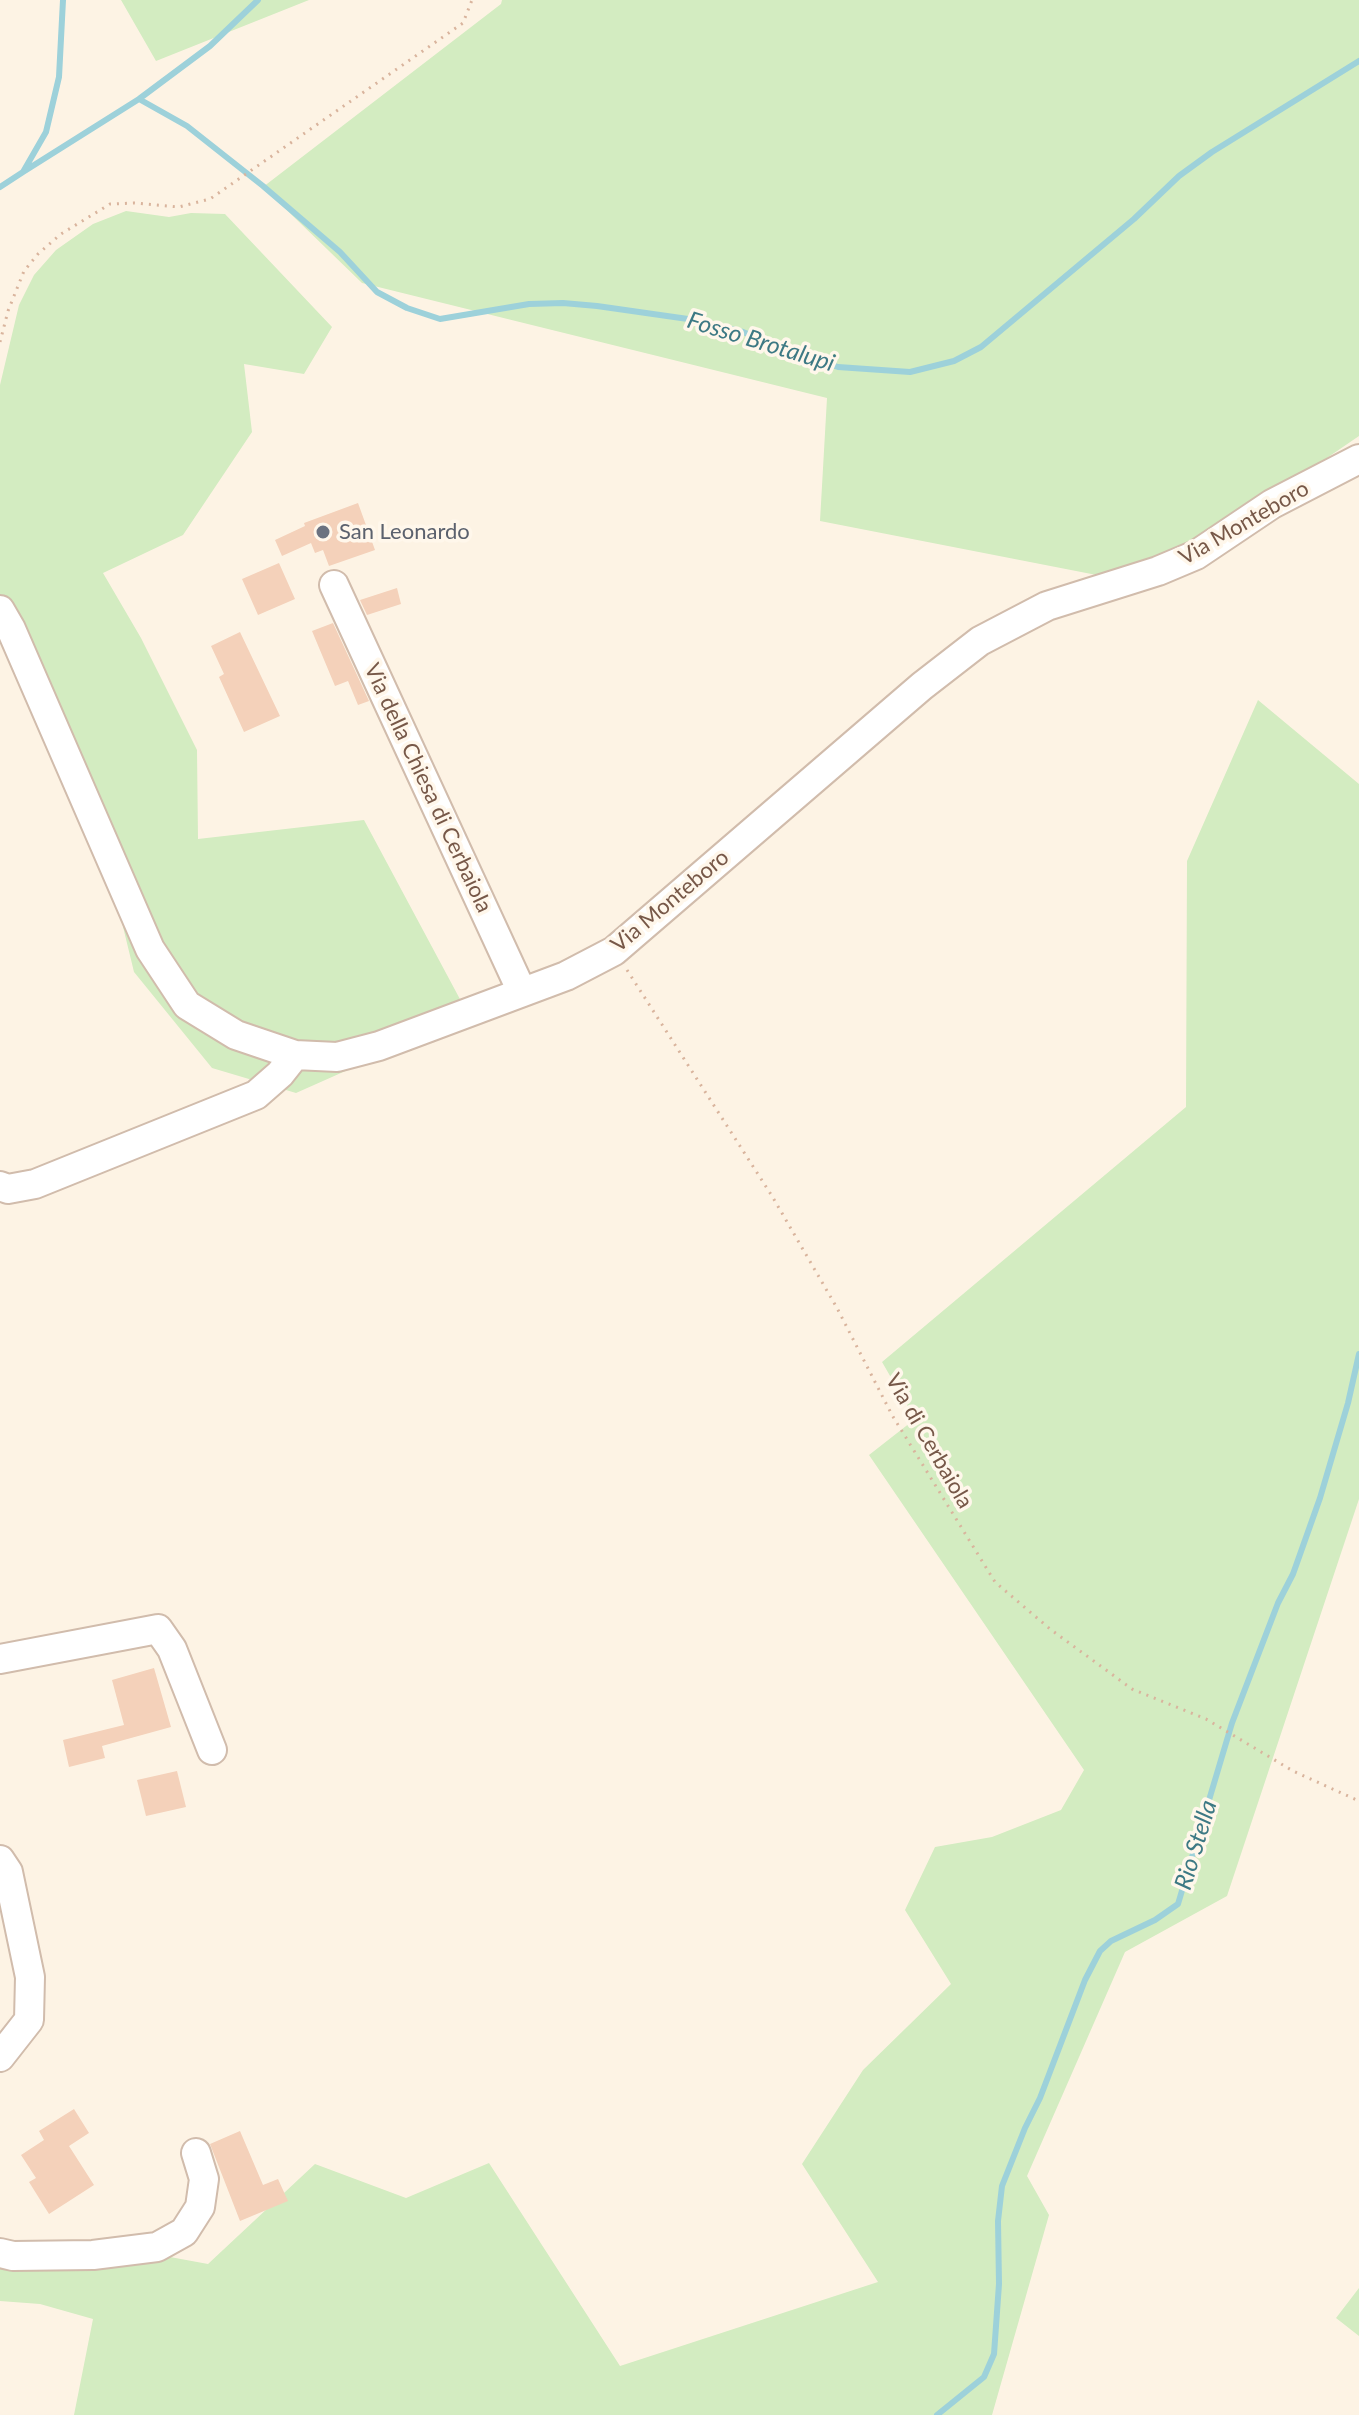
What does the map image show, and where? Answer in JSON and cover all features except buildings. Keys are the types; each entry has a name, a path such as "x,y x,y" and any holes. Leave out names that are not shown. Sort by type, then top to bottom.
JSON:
{"street":[{"name":"Via Monteboro","path":"0,610 150,949 187,1005 236,1035 295,1055 337,1057 379,1046 566,976 614,951 922,686 980,641 1047,606 1158,571 1196,555 1272,504 1359,459"},
{"name":"Via della Chiesa di Cerbaiola","path":"334,585 522,992"},
{"path":"0,1186 8,1189 35,1184 256,1095 280,1074 295,1055"},
{"path":"0,1659 158,1629 172,1649 212,1750"},
{"path":"0,1860 8,1872 30,1977 29,2020 0,2057"},
{"path":"0,2253 13,2256 93,2255 157,2247 184,2232 200,2207 204,2179 196,2153"}],"path":[{"path":"0,342 24,271 61,234 110,204 179,207 210,199 463,23 472,0"},
{"name":"Via di Cerbaiola","path":"614,951 772,1196 837,1308 892,1415 995,1582 1050,1629 1132,1689 1206,1719 1293,1771 1359,1801"}],"green space":[{"path":"121,0 309,0 156,61"},
{"path":"502,0 1359,0 1359,436 1236,520 1117,579 820,521 827,398 362,283 263,187 501,4"},
{"path":"126,211 169,217 191,213 225,214 332,327 304,374 244,364 252,432 183,535 103,573 141,638 197,750 198,839 364,820 469,1016 296,1093 212,1068 134,972 117,902 0,596 0,385 19,305 34,275 56,250 93,224"},
{"path":"1258,700 1359,784 1359,1499 1227,1896 1125,1952 1027,2176 1049,2215 992,2415 74,2415 93,2319 40,2304 0,2301 0,2261 114,2264 170,2257 208,2264 315,2164 406,2198 489,2163 620,2366 878,2282 802,2164 863,2070 951,1984 905,1910 935,1847 992,1837 1061,1810 1084,1770 869,1455 915,1419 882,1362 1186,1107 1187,861"},
{"path":"1359,2288 1359,2336 1336,2318"}],"waterway":[{"path":"0,187 23,172 46,132 59,77 63,0"},
{"path":"23,172 139,99 210,46 258,0"},
{"name":"Fosso Brotalupi","path":"139,99 187,126 340,252 377,292 407,308 440,319 529,304 597,306 695,320 743,332 838,367 910,372 954,361 981,347 1134,219 1179,176 1212,152 1359,61"},
{"name":"Rio Stella","path":"937,2415 984,2377 994,2354 1002,2186 1085,1980 1100,1951 1111,1941 1155,1920 1178,1904 1232,1723 1278,1603 1293,1574 1320,1498 1359,1354"}],"place":[{"name":"San Leonardo","path":"323,532"}]}
